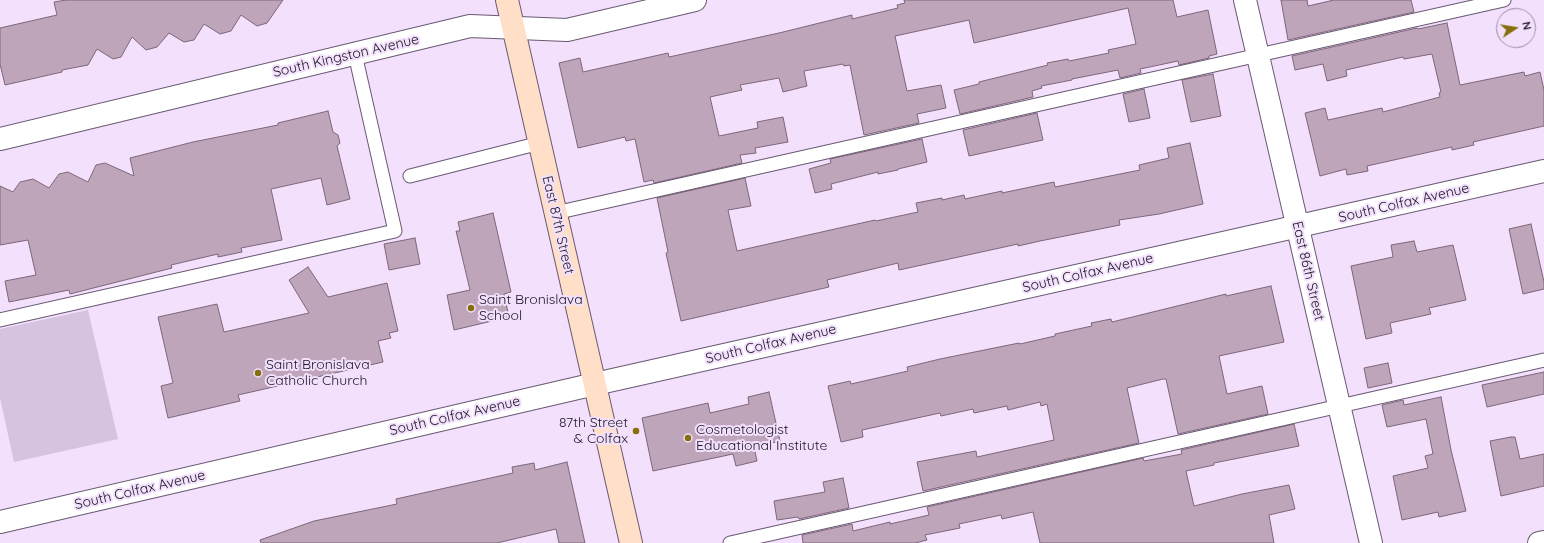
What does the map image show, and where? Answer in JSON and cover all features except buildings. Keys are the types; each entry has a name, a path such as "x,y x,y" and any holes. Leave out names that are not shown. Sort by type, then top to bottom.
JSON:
{"main road":[{"name":"East 87th Street","path":"507,0 631,543"}],"street":[{"name":"South Kingston Avenue","path":"0,139 470,26 566,30 696,0"},
{"name":"East 86th Street","path":"1245,0 1371,543"},
{"name":"South Colfax Avenue","path":"0,522 595,384 1544,171"},
{"path":"1539,543 1544,542"}],"lane":[{"path":"556,212 1504,0"},
{"path":"0,320 396,231 355,54"},
{"path":"410,176 540,143"},
{"path":"730,543 1544,360"}],"shaded area":[{"path":"88,310 118,439 14,462 0,398 0,329"}],"place":[{"name":"Saint Bronislava School","path":"471,308"},
{"name":"Saint Bronislava Catholic Church","path":"258,373"},
{"name":"87th Street & Colfax","path":"636,431"},
{"name":"Cosmetologist Educational Institute","path":"688,438"}]}
